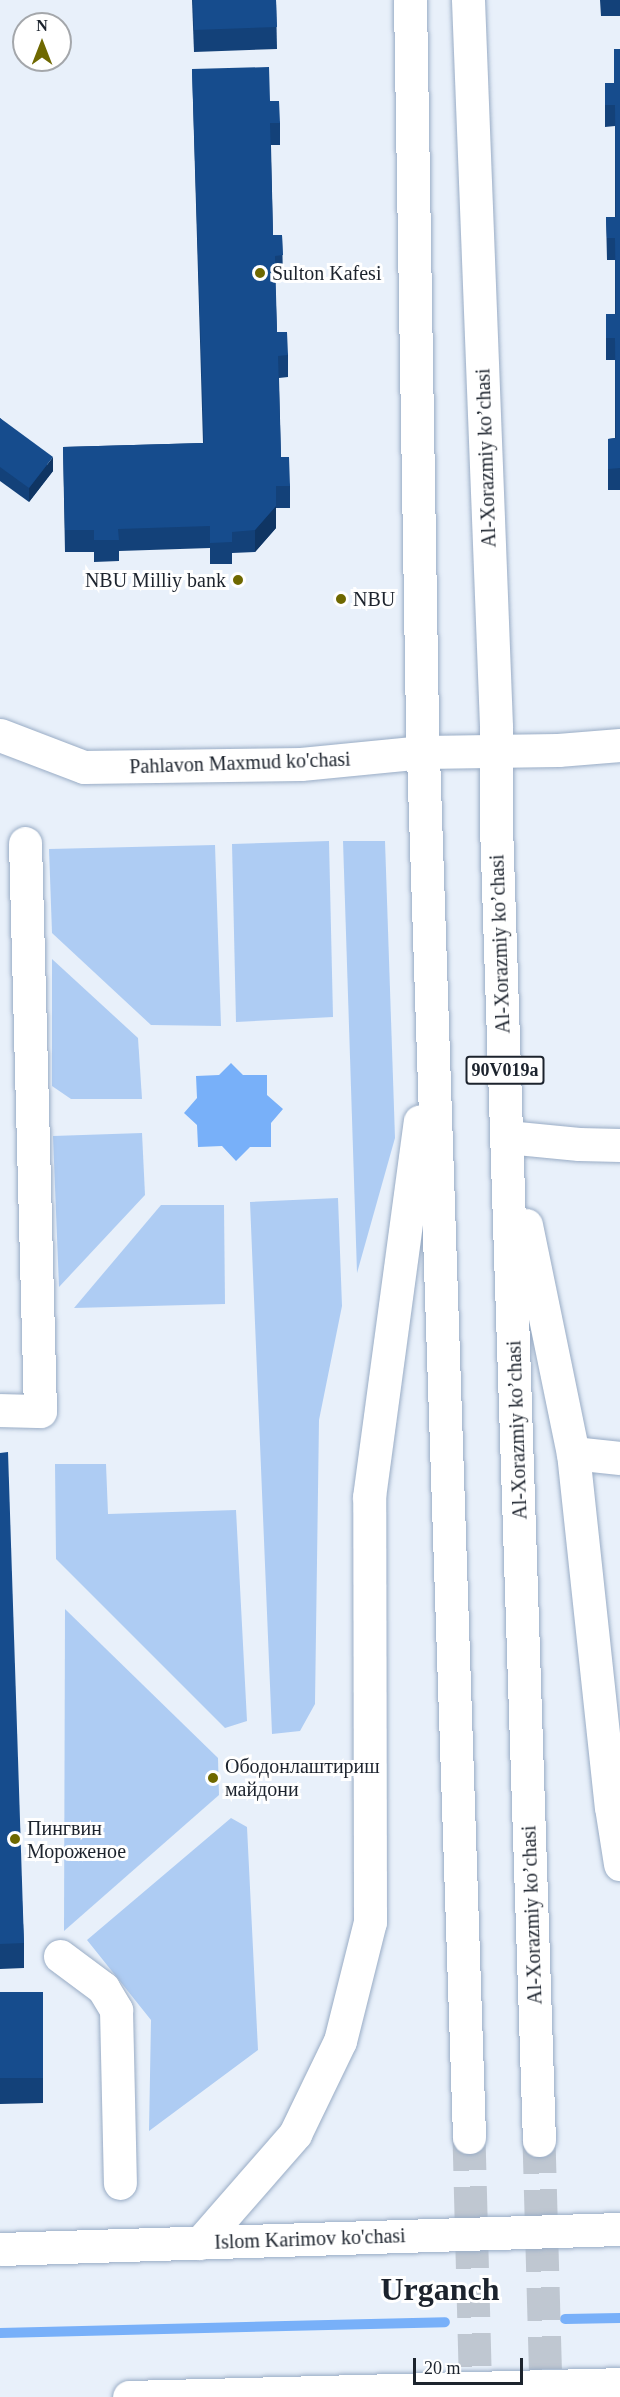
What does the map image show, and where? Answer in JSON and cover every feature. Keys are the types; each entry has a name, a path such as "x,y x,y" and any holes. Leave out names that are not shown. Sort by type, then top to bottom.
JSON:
{"main road":[{"path":"410,0 423,752 469,2137"},
{"name":"Al-Xorazmiy ko’chasi","path":"468,0 496,727 539,2140"},
{"name":"Pahlavon Maxmud ko'chasi","path":"0,735 84,767 301,764 423,752 558,750 620,745"},
{"path":"0,1410 40,1411 25,843"},
{"path":"200,2243 295,2134 340,2041 370,1922 369,1497 432,1027"},
{"path":"620,1145 507,1137 573,1453 611,1806 620,1864"},
{"path":"573,1453 620,1458"},
{"path":"60,1956 103,1988 116,2010 120,2183"},
{"name":"Islom Karimov ko'chasi","path":"0,2249 620,2229"},
{"path":"129,2397 620,2384"}],"shaded area":[{"path":"329,841 333,1017 236,1022 232,844"},
{"path":"343,841 385,841 395,1138 357,1273"},
{"path":"215,845 221,1026 151,1025 52,933 49,849"},
{"path":"52,959 138,1038 142,1099 71,1099 52,1086"},
{"path":"142,1133 145,1195 59,1287 53,1136"},
{"path":"338,1198 342,1306 319,1420 315,1704 300,1731 272,1734 250,1202"},
{"path":"161,1205 224,1205 225,1304 74,1308"},
{"path":"55,1464 106,1464 108,1514 236,1510 247,1721 225,1728 56,1559"},
{"path":"65,1609 218,1758 219,1795 64,1931"},
{"path":"231,1818 247,1827 258,2050 149,2131 151,2020 87,1940"}],"water":[{"path":"231,1063 243,1075 267,1075 267,1095 283,1109 271,1123 271,1147 250,1147 236,1161 222,1146 198,1147 197,1125 184,1113 197,1098 196,1076 219,1075"}],"building":[{"path":"193,0 276,0 277,27 194,30"},
{"path":"614,49 620,49 620,468 608,469 608,439 616,438 615,338 606,338 606,314 616,314 615,238 607,238 606,217 616,217 615,105 605,105 605,83 614,83"},
{"path":"269,67 270,101 279,101 280,123 270,123 273,235 282,235 283,255 275,256 277,332 287,332 288,355 278,356 281,457 289,457 290,486 276,486 276,506 255,530 232,532 232,542 210,543 210,526 118,529 119,540 94,540 94,530 65,530 63,447 204,443 192,69"},
{"path":"0,418 53,457 29,488 0,467"},
{"path":"8,1452 24,1943 0,1944 0,1453"},
{"path":"0,1992 43,1992 43,2078 0,2078"}],"waterway":[{"path":"565,2319 620,2318"},
{"path":"0,2333 445,2322"}],"tunnel":[{"path":"469,2137 476,2397"},
{"path":"539,2140 546,2397"}],"place":[{"name":"Sulton Kafesi","path":"260,273"},
{"name":"NBU Milliy bank","path":"238,580"},
{"name":"NBU","path":"341,599"},
{"name":"Ободонлаштириш майдони","path":"213,1778"},
{"name":"Пингвин Мороженое","path":"15,1839"}],"district":[{"name":"Urganch","path":"440,2289"}]}
